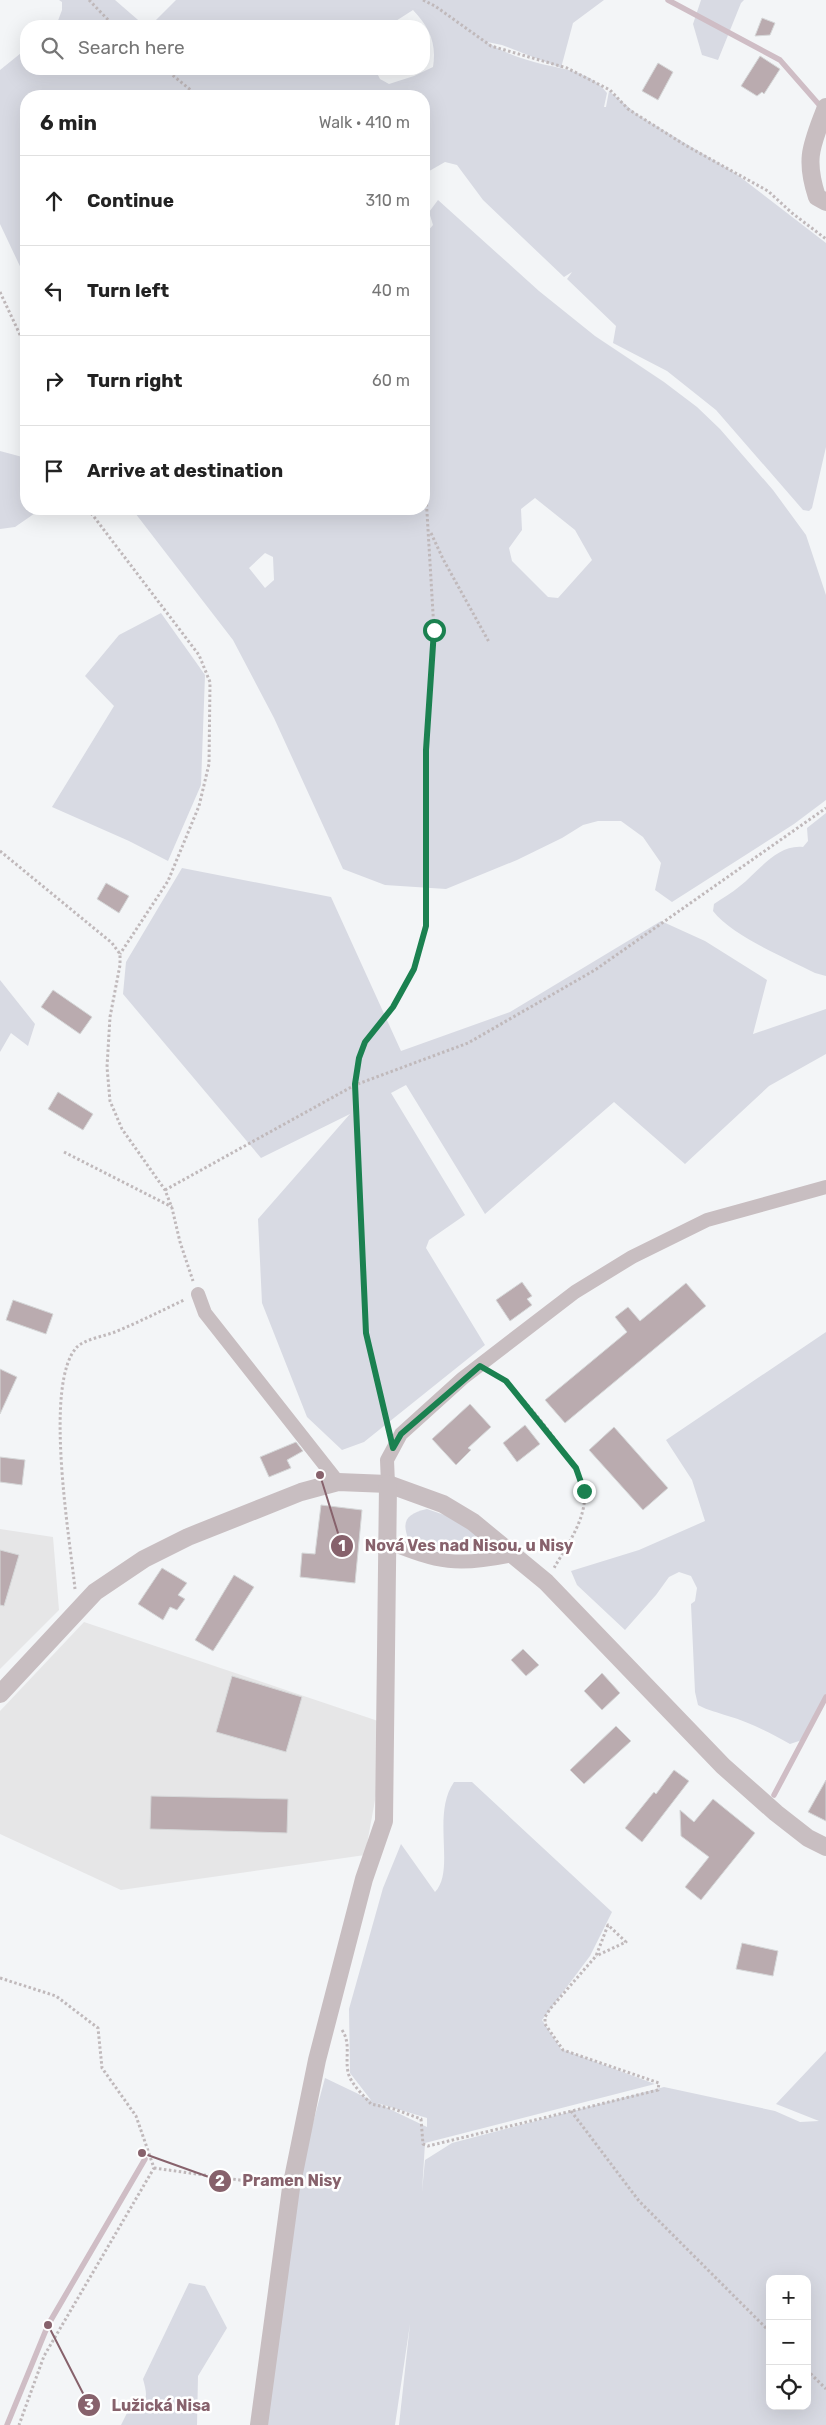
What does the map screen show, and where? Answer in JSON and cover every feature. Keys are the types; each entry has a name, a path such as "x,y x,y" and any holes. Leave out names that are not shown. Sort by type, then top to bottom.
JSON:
{"street":[{"path":"826,107 810,149 810,173 817,197 826,202"},
{"path":"259,2425 291,2188 317,2060 364,1879 384,1821 388,1542 387,1460 401,1434 480,1366 575,1292 632,1257 707,1220 826,1187"},
{"path":"198,1294 205,1313 338,1482"},
{"path":"0,1694 95,1592 144,1559 188,1536 302,1492 338,1482 388,1484 443,1504 473,1522 546,1582 723,1766 776,1813 808,1838 826,1847"},
{"path":"388,1542 422,1556 449,1562 482,1562 513,1555"}],"path":[{"path":"89,0 108,20"},
{"path":"423,0 435,6 491,46 567,68 610,90 636,114 685,145 768,191 792,213 826,239"},
{"path":"172,75 191,90"},
{"path":"0,292 20,335"},
{"path":"77,1610 60,1460 61,1399 68,1361 78,1346 117,1331 198,1294 165,1190 122,1129 110,1101 107,1067 110,1017 120,966 120,954 168,881 199,806 210,764 210,682 199,655 93,515"},
{"path":"393,1448 366,1333 355,1084 359,1058 365,1042 393,1007 410,977 426,926 426,750 434,630 428,515"},
{"path":"429,530 443,560 489,642"},
{"path":"165,1190 355,1084 468,1043 595,970 826,808"},
{"path":"0,851 112,943 120,954"},
{"path":"64,1152 172,1208"},
{"path":"480,1366 506,1381 576,1468 584,1491 582,1513 571,1538 546,1582"},
{"path":"329,2014 347,2038 348,2074 371,2104 394,2109 421,2119 423,2144 428,2146 658,2090 658,2083 563,2050 545,2024 545,2018 550,2009 596,1956 608,1925 626,1942 596,1956"},
{"path":"0,1978 56,1996 98,2028 102,2068 136,2116 154,2168 44,2356 19,2425"},
{"path":"571,2111 640,2201 766,2328"},
{"path":"154,2168 268,2184"},
{"path":"811,2374 826,2389"}],"shaded area":[{"path":"59,0 115,0 138,20 58,20 62,10 62,2"},
{"path":"176,0 604,0 573,23 561,68 502,45 487,42 516,56 592,79 607,93 604,107 606,107 609,91 638,115 735,173 826,243 826,447 812,508 809,511 803,510 716,410 667,371 613,343 616,326 567,279 572,272 564,277 483,200 457,165 445,162 430,171 430,90 20,90 20,266 0,224 0,70 20,54 20,75 378,75 380,79 389,84 416,75 430,75 430,68 433,67 434,50 430,34 430,20 421,20 413,10 397,20 156,20"},
{"path":"701,0 744,0 741,3 718,60 702,55 693,24"},
{"path":"438,200 539,291 595,336 664,382 697,407 720,429 773,490 806,535 826,595 826,800 794,824 672,902 655,890 661,863 643,837 621,821 598,821 583,825 562,838 517,860 446,889 385,885 343,869 274,718 233,640 137,515 430,515 430,228 433,225 430,211","holes":["535,498 575,530 592,560 558,598 548,597 512,561 509,548 522,530 521,509","265,553 273,557 274,580 265,588 249,568"]},
{"path":"0,451 20,456 20,515 32,515 15,527 0,529"},
{"path":"161,613 205,675 201,785 168,861 129,841 52,807 114,706 85,676 119,635"},
{"path":"826,813 826,976 815,973 746,938 713,911 714,904 737,889 776,854 794,847 803,847 808,841 807,828"},
{"path":"182,868 331,897 401,1051 510,1012 661,921 705,941 767,980 753,1034 826,1009 826,1054 769,1086 685,1164 614,1102 485,1214 406,1085 391,1093 465,1215 429,1240 426,1248 485,1345 364,1442 342,1450 307,1417 262,1303 258,1219 350,1114 261,1158 123,994 126,962"},
{"path":"0,980 35,1024 28,1046 11,1033 0,1052"},
{"path":"826,1332 826,1694 802,1740 790,1744 736,1718 698,1705 695,1692 691,1604 695,1601 697,1588 691,1576 679,1572 669,1577 625,1630 577,1585 571,1571 639,1550 705,1521 692,1480 666,1440"},
{"path":"427,1509 453,1518 490,1545 490,1549 476,1552 446,1552 427,1549 409,1541 405,1528 407,1519 414,1513"},
{"path":"0,1529 53,1537 59,1610 0,1669"},
{"path":"84,1622 378,1721 377,1789 365,1855 121,1890 0,1834 0,1711"},
{"path":"454,1782 472,1782 612,1912 590,1956 542,2020 561,2049 655,2084 425,2143 422,2192 425,2160 452,2143 664,2087 775,2111 800,2122 819,2121 776,2104 826,2051 826,2425 399,2425 410,2324 395,2425 267,2425 292,2201 325,2078 371,2100 350,2073 349,2009 383,1888 401,1844 435,1892 441,1882 444,1870 444,1810 447,1795","holes":["377,2103 427,2118 427,2127"]},
{"path":"189,2283 205,2286 227,2328 198,2376 197,2425 121,2425 127,2413 139,2407 145,2400 146,2392 143,2379"}],"building":[{"path":"762,18 775,23 770,35 755,36"},
{"path":"760,56 780,69 764,94 762,92 757,96 741,86"},
{"path":"658,63 673,72 658,100 642,91"},
{"path":"106,883 129,896 119,913 97,899"},
{"path":"53,990 92,1017 80,1034 41,1007"},
{"path":"58,1092 93,1114 83,1130 48,1109"},
{"path":"522,1282 532,1296 527,1299 532,1305 510,1321 496,1300"},
{"path":"686,1283 706,1306 565,1423 545,1400 627,1332 615,1317 628,1307 640,1321"},
{"path":"13,1300 53,1314 46,1334 6,1320"},
{"path":"0,1369 17,1377 0,1414"},
{"path":"470,1404 491,1427 468,1448 471,1450 456,1465 432,1439"},
{"path":"525,1425 540,1444 517,1462 503,1443"},
{"path":"614,1427 668,1488 643,1510 589,1450"},
{"path":"296,1442 303,1451 287,1460 291,1468 269,1477 260,1457"},
{"path":"0,1457 25,1460 22,1485 0,1482"},
{"path":"321,1505 362,1510 355,1583 300,1577 302,1553 315,1554"},
{"path":"0,1550 19,1555 4,1606 0,1605"},
{"path":"162,1568 187,1583 178,1595 185,1599 177,1610 170,1607 163,1620 138,1604"},
{"path":"234,1575 254,1587 213,1651 195,1640"},
{"path":"523,1649 539,1665 526,1676 511,1660"},
{"path":"602,1673 620,1693 602,1710 584,1691"},
{"path":"232,1676 302,1697 286,1752 216,1732"},
{"path":"616,1726 631,1741 584,1784 570,1770"},
{"path":"674,1770 689,1781 642,1842 625,1828 654,1792 656,1794"},
{"path":"826,1780 826,1821 808,1812"},
{"path":"151,1796 288,1799 287,1833 150,1829"},
{"path":"713,1799 755,1833 701,1900 685,1887 709,1857 681,1836 680,1810 694,1822"},
{"path":"742,1943 778,1951 773,1976 736,1969"}],"waterway":[{"path":"668,0 780,60 822,108"},
{"path":"774,1795 826,1697"},
{"path":"7,2425 48,2325 145,2159"}],"place":[{"name":"Nová Ves nad Nisou, u Nisy","path":"320,1475"},
{"name":"Pramen Nisy","path":"142,2153"},
{"name":"Lužická Nisa","path":"48,2325"}],"route":[{"path":"434,630 426,750 428,880 426,926 414,969 393,1007 365,1042 359,1058 355,1084 366,1333 393,1448 401,1434 463,1378 480,1366 506,1381 552,1436 576,1468 584,1491"}]}
